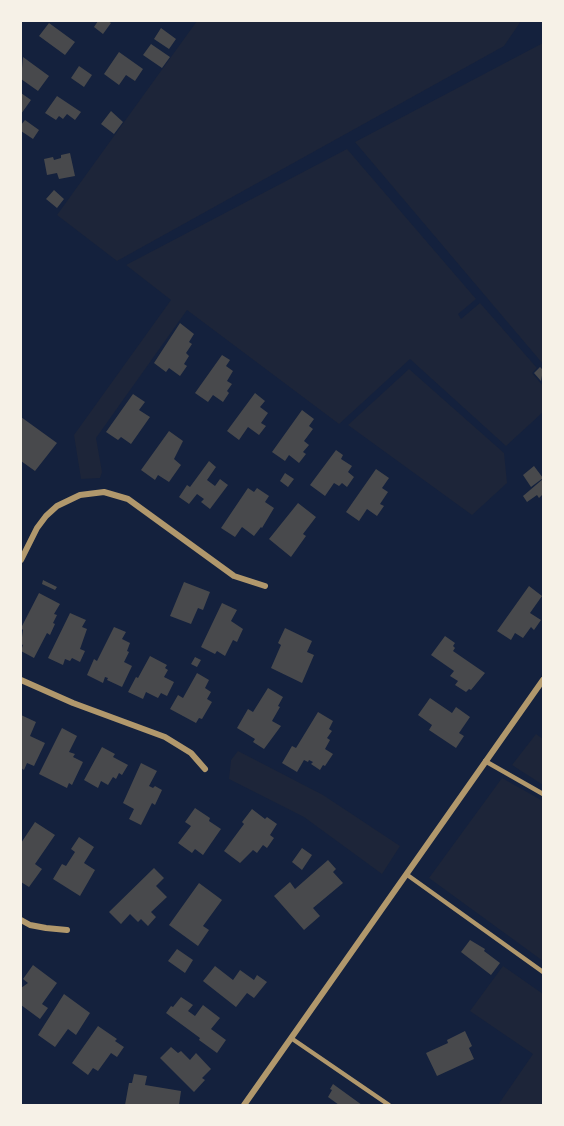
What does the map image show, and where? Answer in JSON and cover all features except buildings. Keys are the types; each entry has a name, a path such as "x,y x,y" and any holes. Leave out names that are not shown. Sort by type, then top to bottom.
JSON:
{"street":[{"path":"21,560 36,528 57,506 80,495 104,492 128,499 234,576 265,586"},
{"path":"21,680 73,703 165,737 191,753 205,769"},
{"path":"244,1105 543,680"},
{"path":"21,920 46,928 67,930"}],"lane":[{"path":"485,762 543,794"},
{"path":"406,874 543,972"},
{"path":"291,1038 389,1105"}],"shaded area":[{"path":"197,21 521,21 504,46 117,261 57,215"},
{"path":"543,43 543,364 355,142"},
{"path":"347,149 476,299 458,314 461,319 480,303 537,368 532,373 543,386 543,412 506,446 410,359 339,424 187,310 96,438 102,472 100,478 81,479 74,435 171,300 126,265"},
{"path":"409,369 504,453 507,483 472,515 348,425"},
{"path":"536,734 543,739 543,785 512,765"},
{"path":"238,751 323,795 400,846 382,874 304,817 229,779 231,760"},
{"path":"502,778 543,801 543,961 429,878"},
{"path":"503,966 543,994 543,1105 498,1105 533,1054 470,1011"}]}
